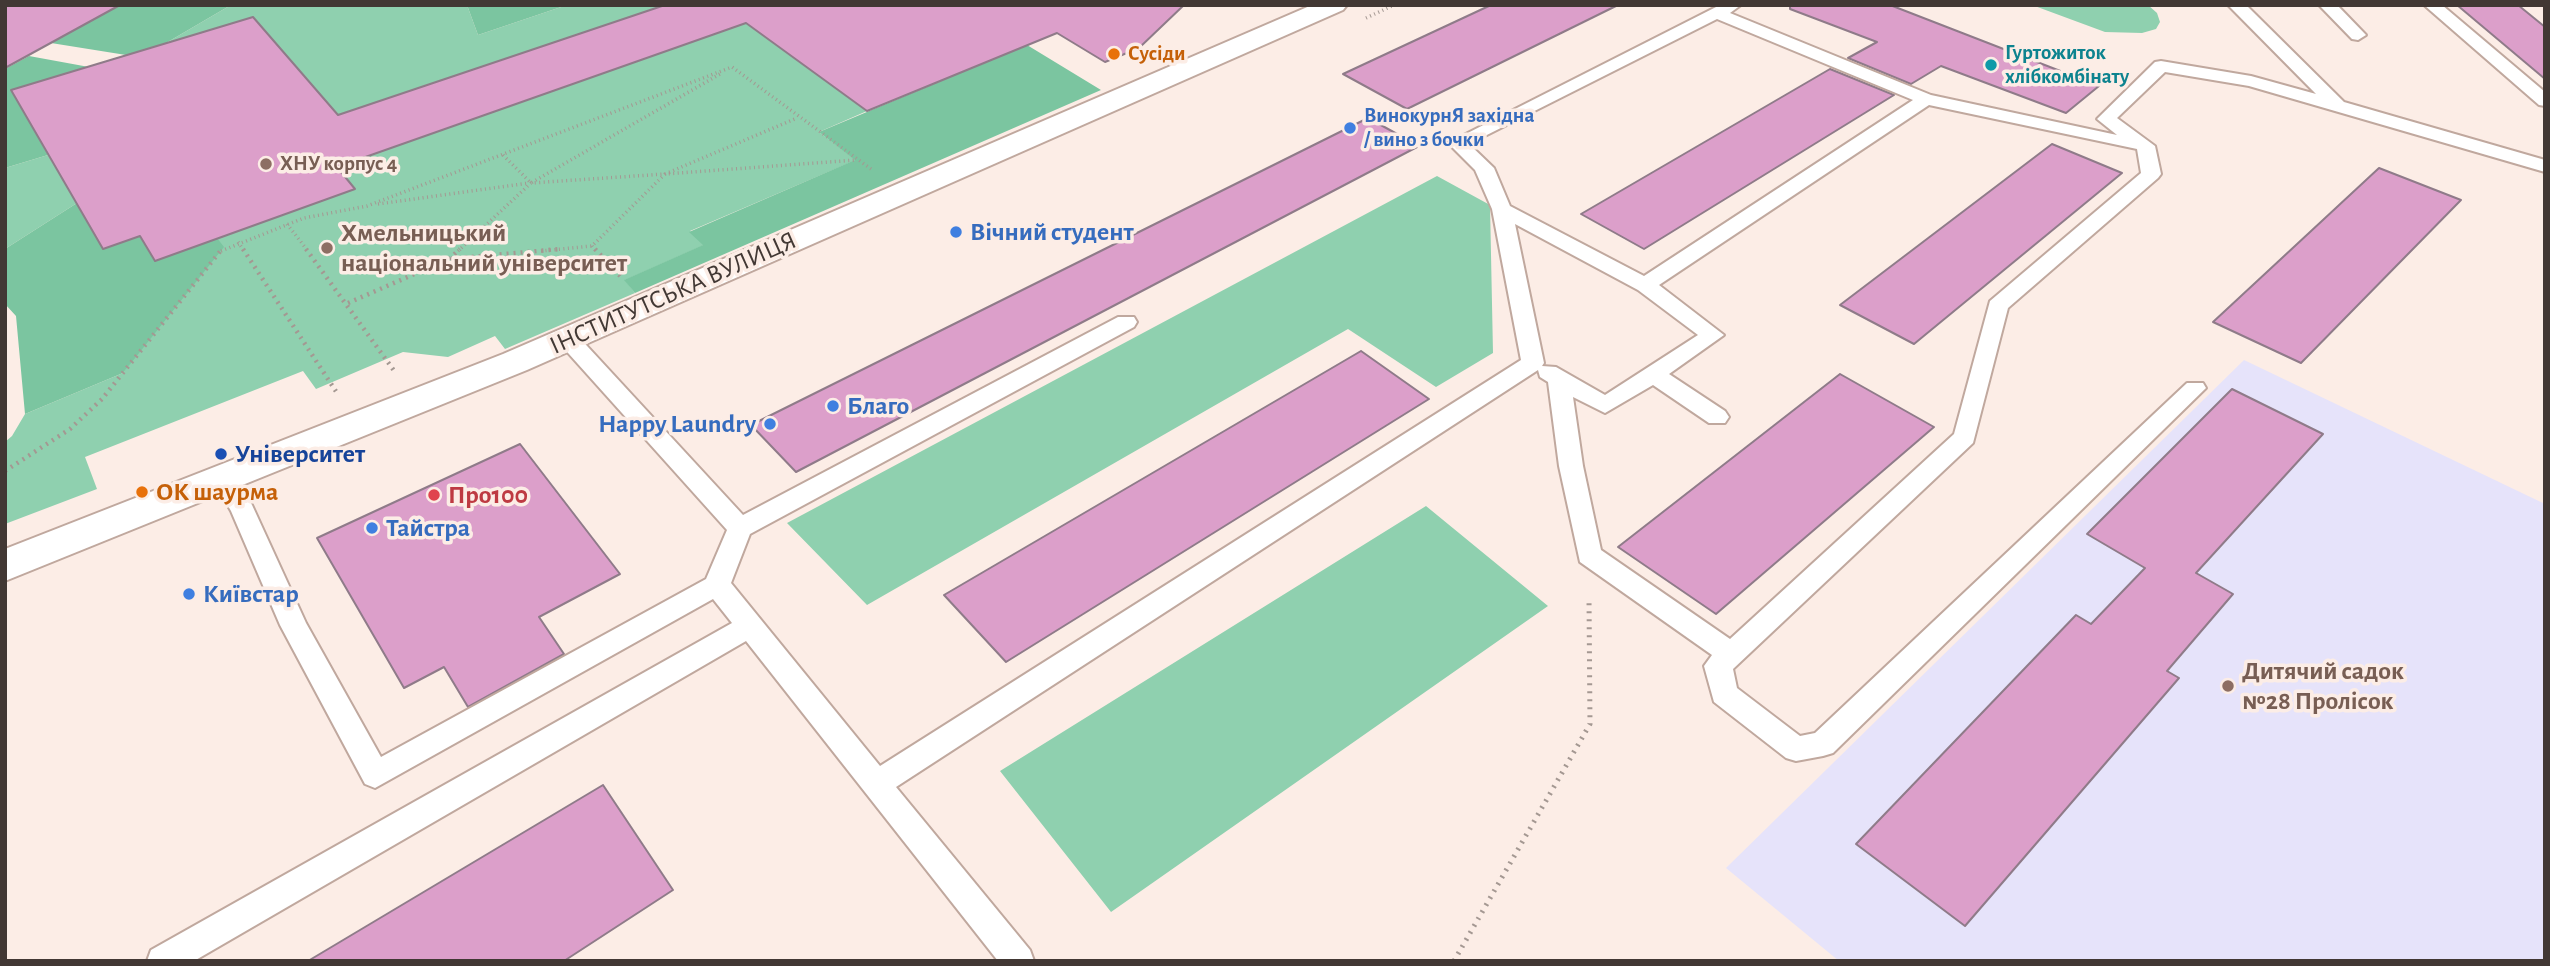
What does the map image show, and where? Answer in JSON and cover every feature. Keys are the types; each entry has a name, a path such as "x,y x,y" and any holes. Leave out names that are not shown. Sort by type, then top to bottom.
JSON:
{"street":[{"name":"ІНСТИТУТСЬКА ВУЛИЦЯ","path":"5,566 225,480 568,338 1334,5"}],"lane":[{"path":"2236,5 2341,108"},
{"path":"2327,5 2358,35"},
{"path":"2432,5 2545,101"},
{"path":"1502,209 1646,285 1713,335 1605,405 1533,363 1502,209 1484,168 1457,143 1726,9 1926,99 2146,146"},
{"path":"2194,388 1823,744 1796,749 1724,694 1718,666 1965,437 1998,306 2151,174 2146,146 2106,119 2161,66 2251,81 2545,166"},
{"path":"1646,285 1926,99"},
{"path":"225,480 243,511 293,625 375,775 718,585 740,528 1126,322"},
{"path":"568,338 740,528"},
{"path":"876,784 1533,363"},
{"path":"1653,374 1717,417"},
{"path":"1559,378 1571,466 1589,555 1731,654"},
{"path":"718,585 1018,961"},
{"path":"163,961 750,626"}],"path":[{"path":"732,67 874,171"},
{"path":"367,206 732,67"},
{"path":"348,303 449,258 531,183 732,67"},
{"path":"449,258 592,246 665,174 798,117"},
{"path":"503,155 531,183"},
{"path":"5,471 71,429 102,399 224,247 287,224 367,206 531,183 856,160"},
{"path":"287,224 348,303 399,379"},
{"path":"238,242 343,402"},
{"path":"592,246 624,280"},
{"path":"1454,961 1590,724 1589,555"}],"shaded area":[{"name":"Дитячий садок №28 Пролісок","path":"2244,360 2545,504 2545,961 1839,961 1726,868"}],"green space":[{"path":"120,5 231,5 166,43 126,55 51,43"},
{"path":"231,5 467,5 478,35 567,5 665,5 337,115 166,43"},
{"path":"467,5 567,5 478,35"},
{"path":"2032,5 2148,5 2157,13 2160,22 2156,29 2142,33 2105,32"},
{"path":"746,23 867,111 819,132 856,160 690,231 704,245 625,280 635,293 505,349 495,336 448,357 403,352 316,389 303,371 85,457 97,489 5,524 5,442 12,436 25,414 123,373 217,238 354,189 337,167"},
{"path":"1027,45 1101,90 635,293 624,280 703,245 689,232 855,160 819,132"},
{"path":"29,56 89,67 12,90 48,155 5,168 5,69"},
{"path":"48,155 77,203 5,249 5,168"},
{"path":"1437,176 1490,205 1493,353 1436,387 1348,329 867,605 787,523"},
{"path":"77,203 103,249 140,236 217,238 224,247 123,373 25,414 16,316 5,304 5,249"},
{"path":"1426,506 1548,606 1111,912 1000,771"}],"building":[{"path":"5,5 120,5 5,68"},
{"path":"665,5 1184,5 1139,48 1105,62 1057,33 867,111 746,23 337,167 355,189 155,261 140,236 103,249 11,90 253,17 338,115"},
{"path":"1491,5 1618,5 1407,109 1343,74"},
{"path":"1790,5 1890,5 2099,86 2066,113 1941,66 1911,84 1848,58 1877,42 1790,9"},
{"path":"2457,5 2518,5 2545,27 2545,79"},
{"path":"1830,69 1894,95 1644,249 1581,214"},
{"path":"1368,118 1419,146 796,472 751,425"},
{"path":"2052,144 2122,173 1914,344 1840,305"},
{"path":"2379,168 2461,200 2301,363 2213,322"},
{"path":"1361,351 1429,399 1006,662 944,595"},
{"path":"1840,374 1934,427 1716,614 1618,547"},
{"path":"2232,389 2323,434 2196,573 2233,594 2167,671 2179,678 1965,926 1856,844 2076,615 2091,624 2145,568 2087,534"},
{"path":"520,444 620,574 539,617 564,654 468,707 444,667 404,688 317,538"},
{"path":"603,785 673,890 564,961 308,961"}],"place":[{"name":"Сусіди","path":"1114,54"},
{"name":"Гуртожиток хлібкомбінату","path":"1991,65"},
{"name":"ВинокурнЯ західна / вино з бочки","path":"1350,128"},
{"name":"ХНУ корпус 4","path":"266,164"},
{"name":"Вічний студент","path":"956,232"},
{"name":"Хмельницький національний університет","path":"327,248"},
{"name":"Благо","path":"833,406"},
{"name":"Happy Laundry","path":"770,424"},
{"name":"Університет","path":"221,454"},
{"name":"ОК шаурма","path":"142,492"},
{"name":"Про100","path":"434,495"},
{"name":"Тайстра","path":"372,528"},
{"name":"Київстар","path":"189,594"},
{"name":"Дитячий садок №28 Пролісок","path":"2228,686"}]}
